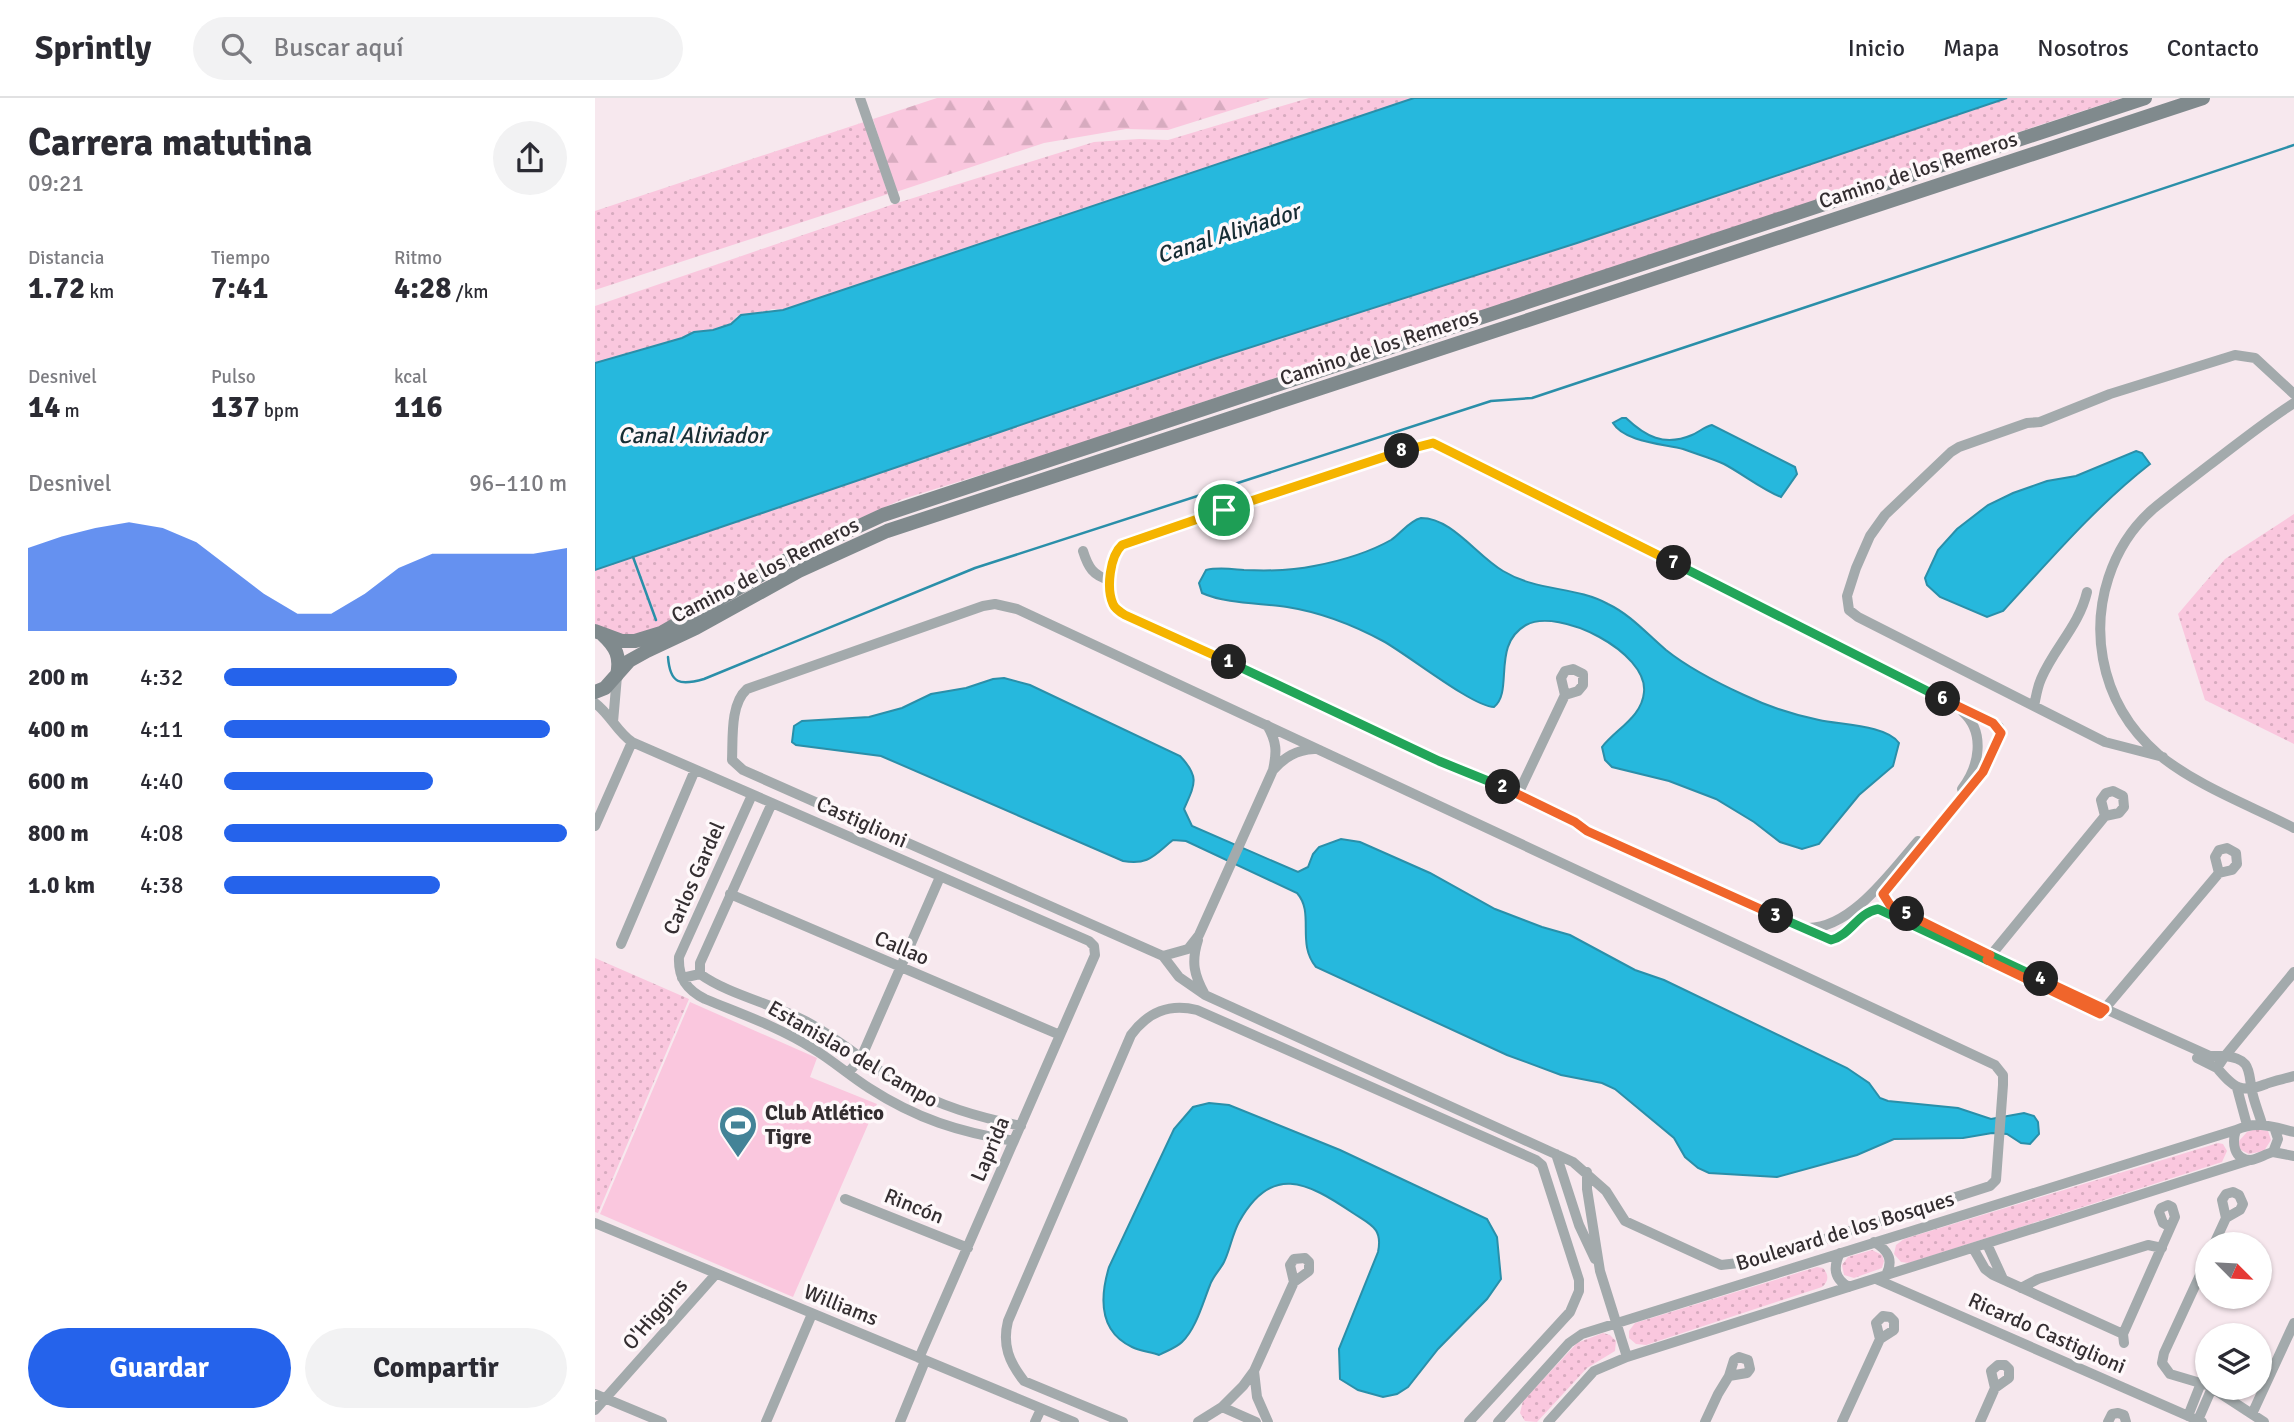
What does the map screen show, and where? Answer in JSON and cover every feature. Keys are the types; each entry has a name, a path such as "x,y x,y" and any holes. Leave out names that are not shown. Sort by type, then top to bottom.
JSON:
{"main road":[{"name":"Camino de los Remeros","path":"598,632 622,641 635,641 661,632 792,557 883,515 2145,98"},
{"name":"Camino de los Remeros","path":"595,692 605,688 629,661 647,651 696,628 799,571 887,531 2203,98"},
{"path":"598,632 614,646 618,655 617,676"}],"street":[{"path":"860,98 895,199"},
{"path":"2162,757 2105,742 1890,635 1849,610 1847,596 1856,568 1870,536 1885,515 1959,447 2027,423 2040,422 2111,394 2235,355 2255,358 2294,394"},
{"path":"2294,403 2151,510 2124,546 2110,572 2101,608 2100,630 2106,672 2114,696 2127,721 2162,757 2206,784 2294,828"},
{"path":"1804,928 1830,924 1863,901 1881,894 1983,772 1999,739 1999,727 1993,723 1433,443 1130,541 1122,545 1115,555 1110,580 1112,601 1125,615 1305,696 1439,761 1518,794 1575,822 1587,831 1824,939 1835,940 1874,910 1881,908 1881,894 1968,782 1979,747 1975,729 1967,715 1956,705"},
{"path":"1083,551 1091,570 1110,580"},
{"path":"2034,706 2039,683 2077,621 2087,592"},
{"path":"995,604 1017,609 1317,749 1995,1065 2003,1075 1996,1180 1990,1186 1756,1261 1731,1266 1721,1265 1625,1221 1606,1191 1587,1172 1556,1154 1205,995 1179,977 1163,956 736,766 731,760 737,703 747,689 995,604"},
{"path":"613,722 617,676"},
{"path":"1518,794 1565,695"},
{"name":"Castiglioni","path":"595,703 605,710 624,736 632,742 1089,941 1094,946 1095,955"},
{"path":"1205,995 1196,980 1193,962 1199,935 1273,770 1277,748 1267,725"},
{"path":"595,826 632,742"},
{"path":"1273,770 1290,755 1302,750 1317,749"},
{"path":"621,944 695,769"},
{"name":"Carlos Gardel","path":"682,978 679,957 752,795"},
{"name":"Carlos Gardel","path":"701,974 701,963 772,803"},
{"path":"1989,957 2105,816"},
{"path":"2102,1011 2219,873"},
{"path":"848,1073 861,1058 940,877"},
{"name":"Callao","path":"730,894 1060,1035"},
{"path":"1881,894 1895,909 2217,1068 2229,1083 2237,1088 2251,1089 2294,1076"},
{"path":"1863,901 1864,907 1989,957"},
{"path":"1163,956 1188,949 1199,935"},
{"name":"Laprida","path":"900,1422 968,1248 1095,955"},
{"path":"2217,1068 2294,972"},
{"path":"682,978 701,974"},
{"name":"Estanislao del Campo","path":"701,974 711,981 807,1022 902,1085 941,1104 973,1116 1021,1125"},
{"name":"Estanislao del Campo","path":"682,978 693,993 782,1030 902,1107 939,1124 1014,1141"},
{"path":"1123,1422 1024,1381 1008,1354 1005,1334 1013,1309 1131,1035 1140,1023 1151,1015 1170,1007 1197,1010 1536,1160 1542,1165 1579,1280 1579,1291 1570,1312 1469,1422"},
{"path":"2102,1011 2210,1056 2241,1060 2251,1075 2251,1089 2262,1124"},
{"path":"2241,1060 2239,1051 2242,1035"},
{"path":"2251,1075 2269,1082"},
{"path":"2237,1088 2241,1128 2232,1141 2239,1156 2250,1160"},
{"path":"2241,1128 2262,1124 2294,1132"},
{"path":"2273,1152 2277,1139 2274,1127"},
{"name":"Boulevard de los Bosques","path":"1498,1422 1569,1343 1583,1334 2241,1128"},
{"path":"1549,1422 1594,1371 1627,1357 2273,1152 2294,1156"},
{"path":"1556,1154 1579,1225 1600,1271 1627,1357"},
{"path":"1587,1172 1587,1189 1600,1271"},
{"name":"Rincón","path":"845,1199 968,1248"},
{"path":"2220,1232 2226,1218"},
{"name":"Williams","path":"595,1223 1074,1422"},
{"path":"1973,1248 1985,1269 2004,1281 2124,1338 2170,1227"},
{"path":"1874,1242 1882,1246 1889,1257 1889,1269 1881,1277"},
{"path":"1987,1244 2004,1281"},
{"path":"2021,1288 2038,1279 2148,1245 2162,1248"},
{"path":"1840,1253 1836,1261 1836,1273 1843,1284 1849,1287"},
{"name":"O'Higgins","path":"595,1410 716,1274"},
{"name":"Ricardo Castiglioni","path":"1881,1277 2196,1419"},
{"path":"1198,1422 1206,1419 1238,1392 1254,1371 1294,1282"},
{"path":"2195,1286 2162,1363 2170,1374 2195,1381"},
{"path":"766,1422 812,1314"},
{"path":"2252,1414 2294,1323"},
{"path":"1842,1422 1880,1339"},
{"path":"1254,1371 1257,1397 1268,1422"},
{"path":"1705,1422 1717,1394 1730,1376"},
{"path":"1980,1422 1995,1388"},
{"path":"595,1394 662,1422"},
{"path":"2196,1419 2200,1400"},
{"path":"2196,1419 2206,1400"},
{"path":"2230,1400 2265,1422"},
{"path":"1221,1406 1256,1422"},
{"path":"1035,1422 1041,1409"},
{"path":"1507,1412 1517,1422"},
{"path":"2108,1422 2109,1417 2118,1413 2124,1415 2126,1422"}],"green space":[{"path":"937,98 1270,98 1168,130 1126,129 1044,143 896,192 873,119"},
{"path":"1309,98 1414,98 783,310 772,309 756,315 737,316 720,328 595,363 595,306 894,204 1094,142 1168,140"},
{"path":"2007,98 2122,98 1747,225 1070,447 903,499 747,571 693,611 649,633 619,636 595,624 595,570 1217,358 1577,243"},
{"path":"864,122 888,194 595,290 595,211"},
{"path":"2294,514 2294,744 2205,700 2178,614 2225,559"},
{"path":"595,958 689,999 598,1213 595,1212"},
{"name":"Club Atlético Tigre","path":"690,1002 817,1058 810,1077 877,1104 793,1297 600,1214"},
{"path":"2255,1129 2268,1131 2271,1140 2264,1151 2249,1154 2239,1149 2239,1141 2247,1132"},
{"path":"2218,1143 2223,1144 2227,1151 2222,1162 1909,1263 1901,1262 1894,1254 1896,1245 1904,1239"},
{"path":"1872,1250 1882,1255 1882,1268 1854,1278 1844,1275 1842,1265 1848,1257"},
{"path":"1817,1267 1823,1268 1827,1276 1822,1287 1646,1345 1636,1344 1629,1338 1629,1331 1635,1323"},
{"path":"1603,1333 1616,1341 1615,1351 1587,1368 1537,1422 1525,1421 1520,1413 1523,1401 1577,1343"}],"water":[{"name":"Canal Aliviador","path":"1414,98 2007,98 1577,243 1217,358 595,570 595,363 682,338 694,332 713,330 731,324 741,315 783,310"},
{"path":"1626,418 1640,430 1664,440 1692,435 1712,425 1795,467 1797,474 1781,497 1719,462 1626,434 1613,423"},
{"path":"2136,451 2142,453 2150,464 2092,516 2003,611 1987,617 1940,597 1927,585 1925,578 1938,550 1957,529 1988,505 2047,481 2076,476"},
{"path":"1421,518 1443,524 1464,538 1493,564 1516,578 1583,594 1616,608 1674,656 1744,695 1800,716 1874,729 1893,737 1899,743 1893,766 1859,795 1819,844 1802,849 1780,842 1754,822 1716,799 1669,781 1612,767 1605,760 1602,747 1639,709 1644,692 1641,677 1632,662 1617,648 1579,628 1559,622 1541,621 1526,625 1515,634 1506,656 1503,690 1494,707 1471,699 1383,641 1349,625 1299,609 1233,601 1202,593 1199,583 1206,570 1288,570 1334,562 1382,545"},
{"path":"1004,678 1030,685 1180,756 1193,775 1193,787 1184,809 1192,826 1298,872 1308,867 1319,847 1341,839 1360,842 1430,873 1495,909 1570,935 1635,970 1664,980 1847,1068 1869,1083 1880,1098 1958,1108 1991,1119 2024,1113 2034,1116 2038,1122 2039,1134 2030,1144 2021,1143 2007,1134 1992,1133 1963,1138 1894,1139 1857,1155 1777,1177 1709,1173 1685,1157 1674,1138 1615,1089 1602,1083 1561,1075 1507,1055 1316,967 1307,948 1305,910 1297,893 1186,841 1173,840 1156,854 1139,862 1123,861 881,756 796,745 792,742 794,726 802,721 869,717 902,708 931,694"},
{"path":"1209,1103 1229,1105 1340,1150 1487,1219 1497,1237 1501,1279 1487,1299 1438,1349 1408,1387 1397,1394 1383,1397 1358,1390 1340,1379 1339,1349 1378,1252 1379,1237 1370,1224 1305,1186 1277,1185 1251,1204 1239,1222 1195,1323 1180,1344 1159,1355 1132,1347 1113,1332 1107,1323 1103,1301 1109,1267 1174,1129 1193,1107"}],"waterway":[{"path":"668,657 671,673 678,681 704,679 975,568 1491,401 1532,398 2294,145"},
{"path":"633,557 656,620"}],"place":[{"name":"Club Atlético Tigre","path":"738,1159"}],"route":[{"path":"1224,510 1122,545 1115,555 1110,580 1112,601 1118,611 1305,696 1439,761 1518,794 1575,822 1587,831 1824,939 1835,940 1864,914 1871,910 1884,910 1987,960 1990,955 2105,1009 2100,1014 1987,960 1990,955 1895,909 1883,894 1983,772 2001,733 1999,727 1993,723 1433,443 1224,510"}]}
